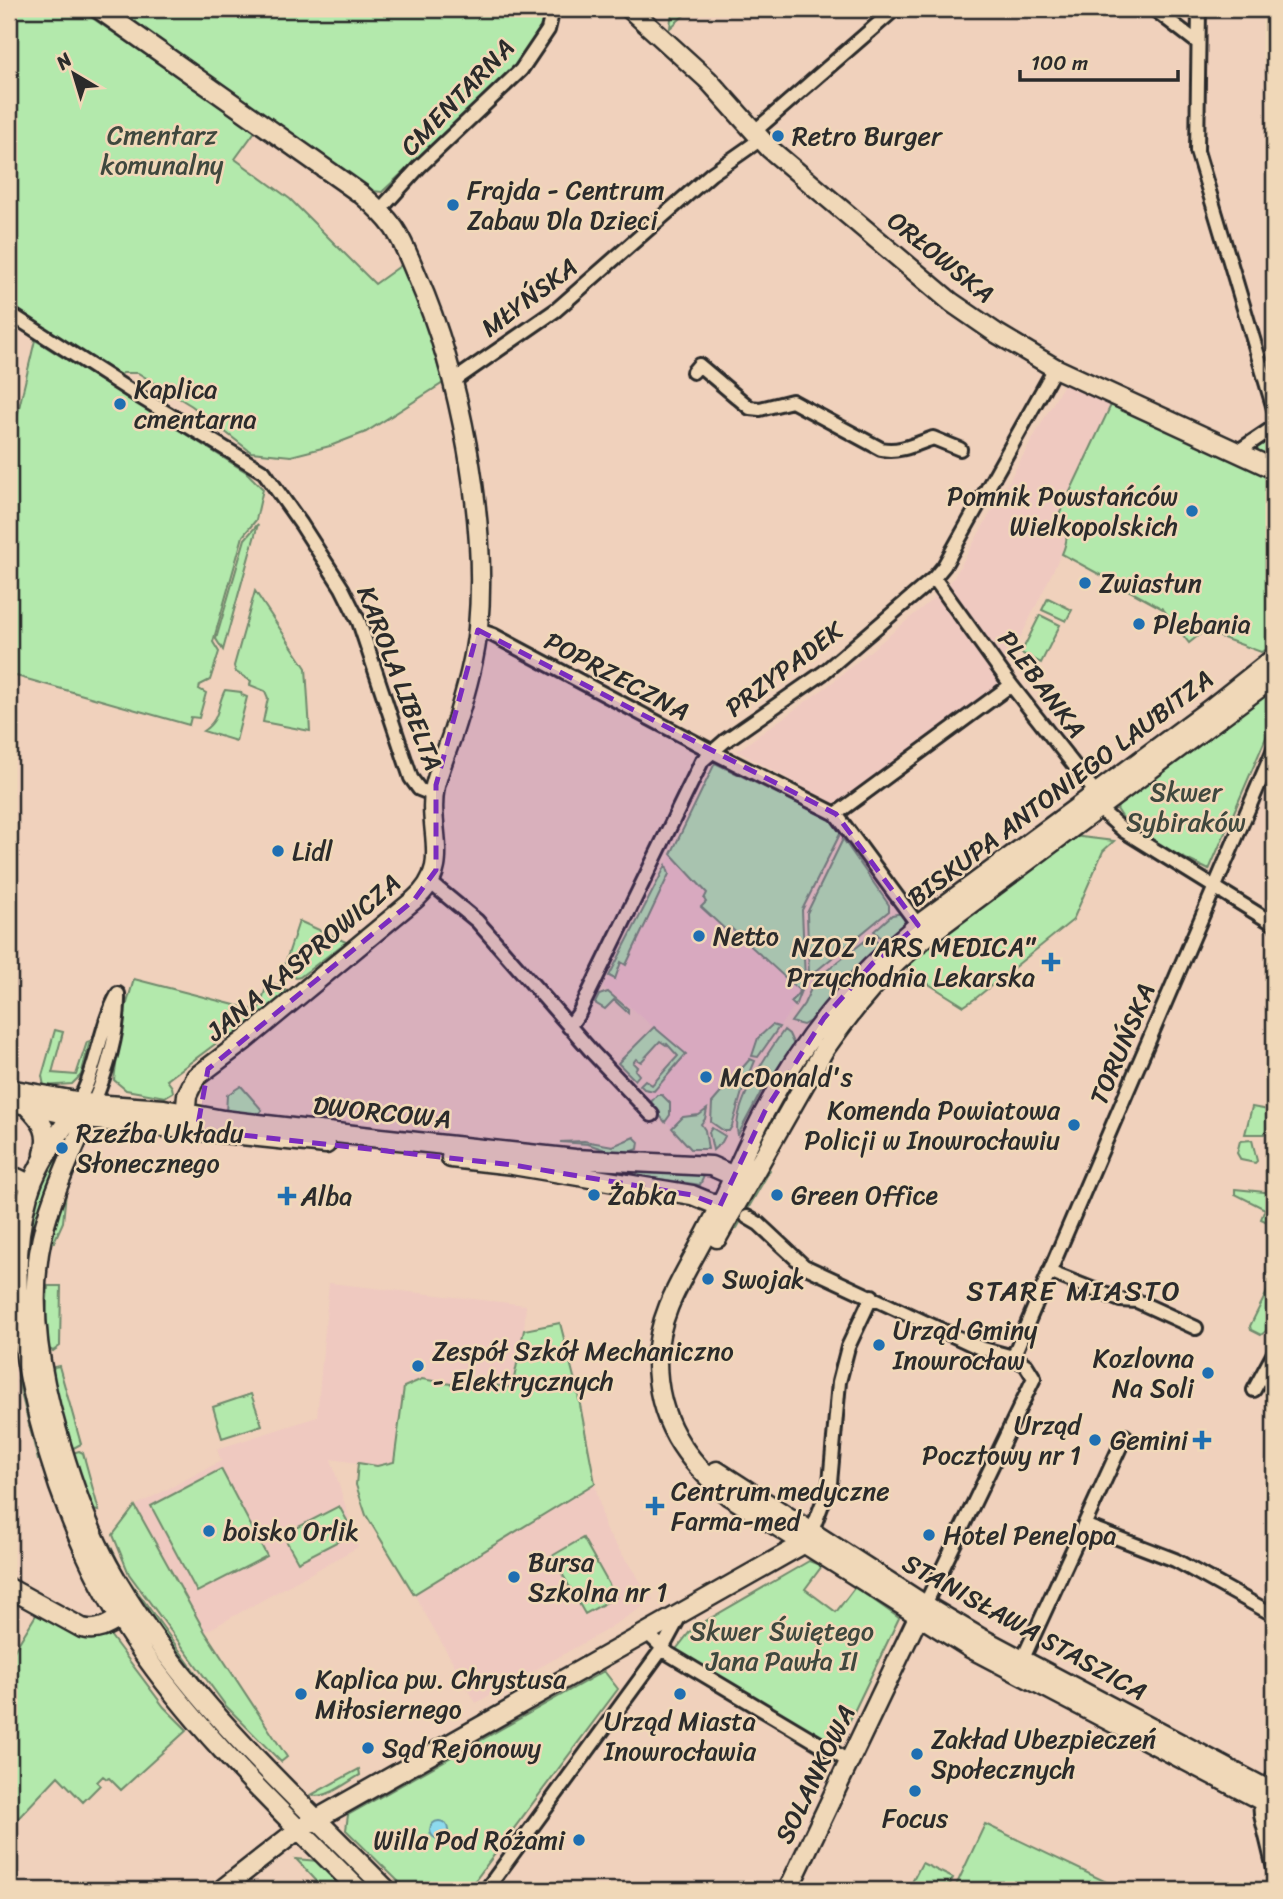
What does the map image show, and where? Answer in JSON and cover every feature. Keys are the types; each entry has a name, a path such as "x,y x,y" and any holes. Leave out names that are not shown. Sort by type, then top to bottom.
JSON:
{"street":[{"path":"99,9 380,210 400,239 429,303 452,382 467,450 478,537 478,630 464,695 434,795 433,819 437,860 431,883 477,921 569,1027 652,1115"},
{"name":"CMENTARNA","path":"380,210 419,167 521,70 548,30 553,9"},
{"name":"ORŁOWSKA","path":"630,9 716,88 758,135 951,302 1055,368 1274,469"},
{"path":"1154,9 1197,42"},
{"path":"1199,9 1197,151 1274,409"},
{"name":"MŁYŃSKA","path":"452,382 556,310 758,135 887,11"},
{"name":"KAROLA LIBELTA","path":"9,313 264,472 342,588 359,622 411,778 419,789 434,795"},
{"path":"693,372 699,365 750,408 760,410 793,401 881,449 901,449 933,438 960,449"},
{"name":"PRZYPADEK","path":"569,1027 579,1013 698,769 725,741 823,673 934,578 944,566 1055,368"},
{"path":"1237,452 1274,426"},
{"name":"PLEBANKA","path":"934,578 1011,685 1124,831 1274,924"},
{"name":"POPRZECZNA","path":"478,630 493,635 836,814 918,925"},
{"name":"BISKUPA ANTONIEGO LAUBITZA","path":"741,1179 843,1022 880,977 926,937 1274,658"},
{"name":"BISKUPA ANTONIEGO LAUBITZA","path":"733,1212 741,1179 775,1094 824,1018 873,963 918,925 1274,677"},
{"path":"836,814 1011,685"},
{"name":"TORUŃSKA","path":"1013,1357 1274,749"},
{"name":"JANA KASPROWICZA","path":"164,1109 187,1095 196,1077 414,900 431,883"},
{"path":"82,1525 74,1487 52,1414 36,1339 35,1315 42,1238 90,1080 106,1042"},
{"name":"JANA KASPROWICZA","path":"191,1122 208,1069"},
{"name":"DWORCOWA","path":"9,1088 82,1110 164,1109 191,1122 318,1131 563,1158 710,1166 741,1179"},
{"path":"187,1095 191,1122"},
{"name":"DWORCOWA","path":"9,1101 27,1106 191,1122 513,1165 692,1195 733,1212"},
{"path":"27,1106 39,1118 47,1132 42,1161"},
{"path":"82,1110 42,1161 31,1185 19,1254 19,1314 38,1418 49,1458 82,1525 108,1564 128,1612 134,1641 199,1724 359,1890"},
{"path":"9,1179 17,1178 31,1185"},
{"path":"733,1212 759,1224 804,1266 980,1348 1013,1357"},
{"name":"STANISŁAWA STASZICA","path":"733,1212 677,1311 669,1345 668,1370 671,1389 687,1436 713,1468 808,1537 922,1611 1019,1667 1270,1793"},
{"path":"1049,1272 1120,1300 1137,1301 1196,1328"},
{"path":"221,1890 299,1829 648,1633 808,1537 830,1483 839,1382 848,1347 872,1296"},
{"path":"1254,1390 1274,1353"},
{"name":"SOLANKOWA","path":"788,1890 1034,1378 1026,1365 1013,1357"},
{"path":"1019,1667 1125,1436"},
{"path":"1084,1525 1175,1560 1274,1615"},
{"path":"11,1593 89,1630 102,1629 128,1612"},
{"path":"128,1612 163,1649 209,1707 387,1890"},
{"path":"486,1890 662,1649 681,1614"},
{"path":"648,1633 662,1649 850,1762"},
{"path":"1270,1793 1261,1815 1274,1869"}],"highlighted area":[{"path":"478,630 836,814 918,925 873,963 824,1018 765,1111 720,1206 692,1195 513,1165 197,1130 208,1069 414,900 436,870 436,785"}],"shaded area":[{"path":"1065,382 1111,405 1059,515 1068,528 1067,542 997,686 836,805 737,751 833,682 953,579"},
{"path":"671,854 803,988 799,1000 779,1027 705,1111 696,1116 683,1116 672,1128 643,1097 684,1055 634,1010 603,987"},
{"path":"329,1283 526,1305 524,1330 511,1388 482,1383 480,1389 422,1379 404,1388 394,1462 377,1466 331,1459 358,1547 205,1632 135,1506 221,1461 217,1449 317,1417"},
{"path":"595,1483 605,1529 653,1600 603,1632 476,1703 414,1594"}],"green space":[{"name":"Cmentarz komunalny","path":"9,9 79,9 256,130 235,159 290,199 375,284 403,264 421,306 443,383 366,432 330,446 291,456 251,452 192,406 138,373 120,375 9,305"},
{"path":"111,9 546,9 537,37 514,68 382,192 372,191"},
{"path":"672,9 691,9 670,28"},
{"path":"35,340 246,472 263,489 256,520 243,536 213,642 219,652 210,680 200,685 199,689 206,693 199,718 191,717 189,725 9,674 9,450"},
{"path":"1111,405 1274,475 1274,638 1266,650 1261,652 1204,631 1189,643 1163,609 1062,554 1066,534 1059,515"},
{"path":"1274,434 1274,459 1255,450 1257,442"},
{"path":"258,524 223,650 216,639 245,539"},
{"path":"255,591 306,668 310,731 263,722 268,698 265,691 250,685 251,681 236,672 234,666"},
{"path":"1048,598 1072,610 1066,621 1042,610"},
{"path":"1040,615 1060,625 1041,663 1021,653"},
{"name":"Skwer Sybiraków","path":"1274,685 1274,719 1209,870 1145,838 1124,820 1117,809 1121,801"},
{"path":"225,690 241,692 247,697 236,741 203,731 213,722"},
{"path":"715,763 840,824 843,828 802,910 805,980 795,1006 791,1002 800,991 731,928 727,931 701,907 706,902 704,899 707,893 671,854"},
{"path":"1073,836 1114,841 1103,851 1073,920 976,998 964,1006 902,964"},
{"path":"843,839 889,905 889,911 809,977 807,913"},
{"path":"666,865 669,874 626,965 621,962 615,979 609,976"},
{"path":"903,913 905,924 886,943 874,931 892,915"},
{"path":"299,921 346,942 296,978 283,970"},
{"path":"871,936 881,946 840,986 810,1021 803,1025 791,1022 804,1004 815,980"},
{"path":"134,979 258,1011 266,988 274,984 288,992 235,1035 226,1036 167,1080 173,1092 165,1097 126,1090 114,1080 119,1043 117,1038"},
{"path":"608,992 628,1009 628,1013 614,1000 605,1009 595,1003 599,995"},
{"path":"772,1025 779,1027 758,1057 752,1056 758,1038"},
{"path":"654,1027 686,1054 654,1091 644,1089 640,1085 645,1080 652,1085 678,1056 667,1044 660,1041 641,1062 636,1059 633,1063 639,1075 635,1080 618,1063"},
{"path":"55,1030 63,1032 52,1073 76,1075 87,1042 90,1041 81,1075 72,1084 44,1086 42,1076"},
{"path":"784,1030 794,1045 762,1090 738,1135 737,1124 745,1096"},
{"path":"750,1059 755,1061 732,1126 729,1131 724,1131 711,1122 712,1103"},
{"path":"241,1086 262,1110 256,1116 226,1113 227,1095"},
{"path":"657,1095 662,1095 670,1103 670,1115 665,1122 650,1103"},
{"path":"1252,1107 1274,1111 1274,1122 1264,1134 1245,1134"},
{"path":"707,1109 701,1124 705,1130 708,1149 691,1149 672,1128 683,1117 699,1115"},
{"path":"712,1128 725,1136 713,1150 709,1132"},
{"path":"65,1134 73,1136 26,1314 28,1228 35,1190"},
{"path":"634,1137 639,1142 638,1149 625,1154 588,1144 560,1142 584,1141 613,1146"},
{"path":"1252,1140 1257,1161 1255,1163 1241,1160 1237,1153 1240,1141"},
{"path":"544,1162 705,1174 700,1185"},
{"path":"766,1164 770,1170 737,1228 734,1231 728,1230"},
{"path":"1235,1189 1274,1193 1274,1211 1269,1223 1261,1219 1265,1209 1235,1194"},
{"path":"64,1191 63,1222 54,1242 51,1242 52,1229"},
{"path":"48,1286 61,1286 60,1346 53,1351 49,1349 46,1314"},
{"path":"1273,1288 1274,1313 1269,1326 1261,1335 1251,1330 1250,1326 1268,1290"},
{"path":"560,1323 577,1389 595,1483 414,1594 366,1515 356,1485 358,1463 377,1466 394,1462 404,1387 422,1379 480,1389 481,1383 512,1388 524,1330"},
{"path":"59,1366 81,1444 68,1451 49,1374 54,1367"},
{"path":"25,1379 44,1458 38,1460 18,1381"},
{"path":"251,1394 262,1425 222,1438 213,1407"},
{"path":"79,1451 83,1453 99,1511 92,1510 69,1454"},
{"name":"boisko Orlik","path":"221,1469 267,1556 197,1592 151,1506"},
{"path":"135,1506 205,1632 287,1757 281,1762 226,1706 129,1574 113,1535"},
{"path":"339,1506 354,1533 298,1562 283,1535"},
{"path":"583,1538 616,1597 585,1614 552,1556"},
{"path":"109,1543 124,1573 223,1711 152,1623 104,1544"},
{"name":"Skwer Świętego Jana Pawła II","path":"809,1561 822,1566 805,1589 836,1612 855,1587 899,1618 837,1747 674,1652 692,1629"},
{"path":"39,1610 107,1631 164,1707 187,1730 121,1790 109,1778 103,1776 97,1782 100,1785 83,1802 58,1776 9,1828 9,1659"},
{"path":"604,1671 618,1689 468,1890 407,1890 346,1830 348,1815"},
{"path":"359,1769 360,1775 336,1790 323,1795 311,1795"},
{"path":"985,1824 1123,1890 954,1890"},
{"path":"296,1859 318,1861 345,1885 347,1890 325,1890"},
{"path":"922,1863 953,1878 947,1890 908,1890"}],"water":[{"path":"439,1821 445,1824 448,1830 445,1836 439,1839 433,1836 430,1830 433,1824"}],"place":[{"name":"Retro Burger","path":"778,136"},
{"name":"Frajda - Centrum Zabaw Dla Dzieci","path":"453,205"},
{"name":"Kaplica cmentarna","path":"120,404"},
{"name":"Pomnik Powstańców Wielkopolskich","path":"1192,511"},
{"name":"Zwiastun","path":"1085,583"},
{"name":"Plebania","path":"1139,624"},
{"name":"Lidl","path":"278,851"},
{"name":"Netto","path":"699,936"},
{"name":"NZOZ \"ARS MEDICA\" Przychodnia Lekarska","path":"1051,962"},
{"name":"McDonald's","path":"706,1077"},
{"name":"Komenda Powiatowa Policji w Inowrocławiu","path":"1074,1125"},
{"name":"Rzeźba Układu Słonecznego","path":"62,1148"},
{"name":"Żabka","path":"594,1195"},
{"name":"Green Office","path":"777,1195"},
{"name":"Alba","path":"287,1196"},
{"name":"Swojak","path":"708,1279"},
{"name":"Urząd Gminy Inowrocław","path":"879,1345"},
{"name":"Zespół Szkół Mechaniczno - Elektrycznych","path":"418,1366"},
{"name":"Kozlovna Na Soli","path":"1208,1373"},
{"name":"Urząd Pocztowy nr 1","path":"1095,1440"},
{"name":"Gemini","path":"1202,1440"},
{"name":"Centrum medyczne Farma-med","path":"655,1506"},
{"name":"boisko Orlik","path":"209,1531"},
{"name":"Hotel Penelopa","path":"929,1535"},
{"name":"Bursa Szkolna nr 1","path":"514,1577"},
{"name":"Kaplica pw. Chrystusa Miłosiernego","path":"301,1694"},
{"name":"Urząd Miasta Inowrocławia","path":"680,1694"},
{"name":"Sąd Rejonowy","path":"368,1748"},
{"name":"Zakład Ubezpieczeń Społecznych","path":"917,1754"},
{"name":"Focus","path":"915,1791"},
{"name":"Willa Pod Różami","path":"579,1840"}],"district":[{"name":"STARE MIASTO","path":"1074,1290"}]}
